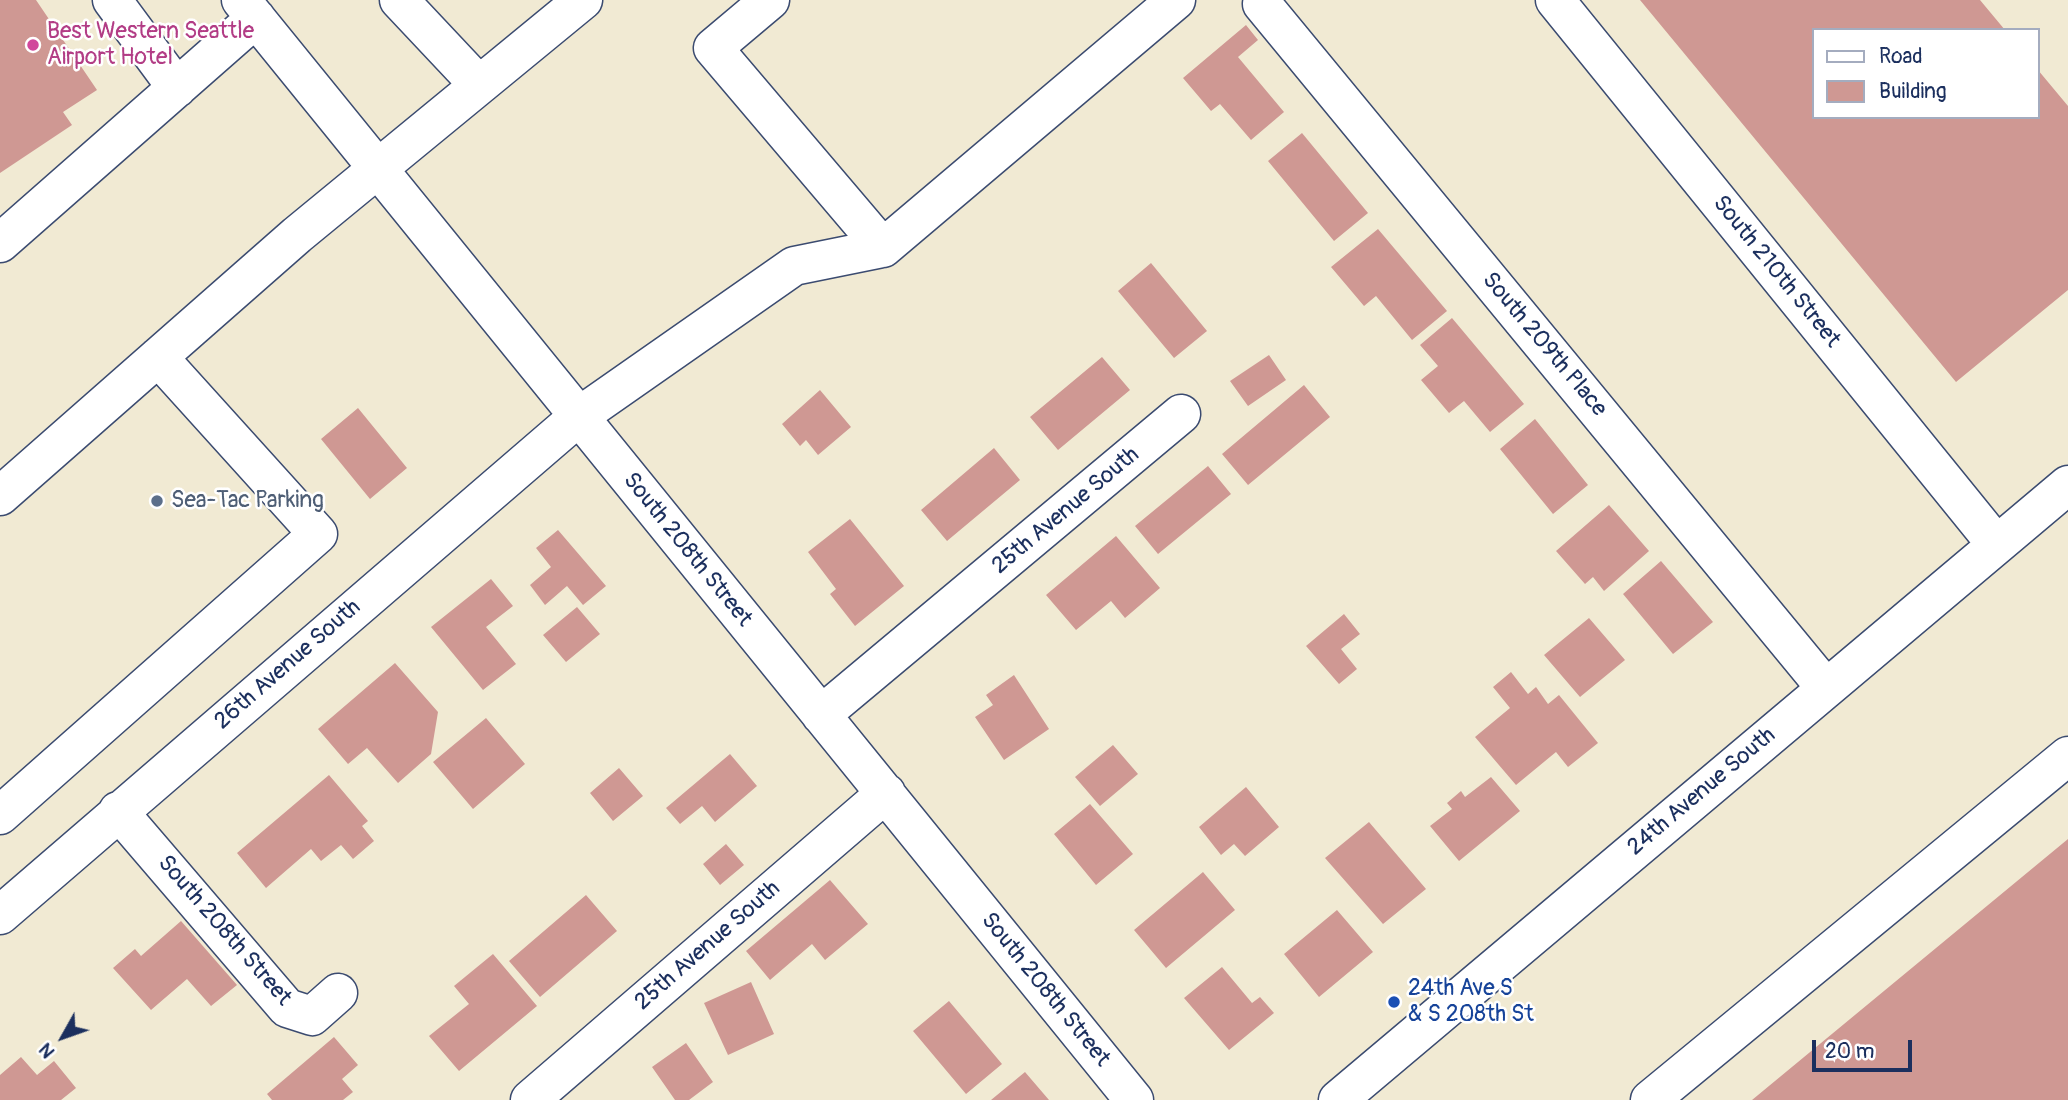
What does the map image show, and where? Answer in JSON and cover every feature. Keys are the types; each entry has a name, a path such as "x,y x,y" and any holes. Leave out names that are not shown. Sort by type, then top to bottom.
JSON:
{"street":[{"path":"112,0 177,89"},
{"path":"399,0 479,85"},
{"path":"0,496 377,168 583,0"},
{"path":"770,0 713,48 883,248 1176,0"},
{"name":"South 210th Street","path":"1555,0 1996,544"},
{"name":"South 209th Place","path":"1262,4 1825,687"},
{"path":"0,243 177,89 249,9"},
{"name":"South 208th Street","path":"249,9 1134,1100"},
{"name":"26th Avenue South","path":"0,915 578,416 794,266 883,248"},
{"path":"0,815 318,534 158,357"},
{"name":"25th Avenue South","path":"821,715 1181,414"},
{"name":"24th Avenue South","path":"1338,1100 2068,485"},
{"path":"1650,1100 2068,756"},
{"name":"25th Avenue South","path":"530,1100 886,793"},
{"name":"South 208th Street","path":"118,811 287,1009 312,1016 338,993"}],"building":[{"name":"Best Western Seattle Airport Hotel","path":"0,0 36,0 97,90 63,112 72,125 0,173"},
{"path":"1640,0 1980,0 2003,28 1812,28 1812,119 2040,119 2040,72 2068,106 2068,290 1956,382"},
{"path":"1246,25 1258,40 1238,57 1284,112 1251,140 1220,104 1211,111 1183,78"},
{"path":"1302,133 1368,213 1334,241 1268,161"},
{"path":"1378,229 1447,311 1412,340 1376,296 1364,306 1331,267"},
{"path":"1151,263 1207,331 1174,358 1118,291"},
{"path":"1452,318 1524,404 1490,432 1464,401 1449,413 1421,380 1438,366 1420,345"},
{"path":"1269,355 1286,380 1248,406 1230,381"},
{"path":"1102,357 1130,390 1058,450 1030,417"},
{"path":"1304,385 1330,417 1248,485 1222,454"},
{"path":"820,390 851,427 818,455 806,440 800,446 782,424"},
{"path":"358,408 407,468 370,499 321,439"},
{"path":"1535,419 1588,485 1553,514 1500,449"},
{"path":"994,448 1020,480 947,541 921,510"},
{"path":"1208,466 1231,494 1158,554 1135,526"},
{"path":"1609,505 1649,551 1604,591 1593,577 1585,584 1556,551"},
{"path":"850,519 904,586 855,626 830,594 836,589 808,552"},
{"path":"558,530 606,586 583,605 567,586 545,605 530,585 551,567 536,548"},
{"path":"1116,536 1160,588 1125,618 1111,601 1076,630 1046,595"},
{"path":"1661,561 1713,622 1673,654 1623,594"},
{"path":"491,579 513,606 486,627 516,664 483,690 431,627"},
{"path":"577,607 600,634 566,662 543,635"},
{"path":"1344,614 1360,634 1341,649 1357,669 1339,684 1306,646"},
{"path":"1589,618 1625,660 1580,697 1544,655"},
{"path":"395,663 438,712 431,754 398,783 367,748 348,764 318,729"},
{"path":"1511,672 1528,694 1536,687 1548,704 1559,695 1598,743 1568,767 1556,752 1516,785 1475,737 1510,708 1493,687"},
{"path":"1014,675 1049,729 1004,760 975,717 993,705 986,695"},
{"path":"486,718 525,764 473,809 433,762"},
{"path":"1113,745 1138,774 1100,806 1075,777"},
{"path":"730,754 757,786 715,822 702,806 680,824 666,808"},
{"path":"619,768 643,796 613,821 590,793"},
{"path":"329,775 368,821 362,826 374,841 353,859 341,845 321,861 311,849 266,888 237,853"},
{"path":"1491,777 1520,811 1459,861 1430,826 1452,809 1447,803 1461,791 1465,797"},
{"path":"1246,787 1279,827 1245,856 1234,844 1221,855 1199,827"},
{"path":"1090,804 1133,854 1096,885 1054,834"},
{"path":"1369,822 1426,889 1383,924 1325,858"},
{"path":"2068,839 2068,1100 1752,1100"},
{"path":"726,844 744,865 720,885 703,864"},
{"path":"1203,872 1235,910 1166,968 1134,930"},
{"path":"830,880 868,924 825,960 812,944 770,980 746,951"},
{"path":"586,895 617,931 540,997 509,961"},
{"path":"1337,910 1373,952 1319,997 1284,954"},
{"path":"181,921 237,985 211,1006 187,979 151,1010 113,968 135,949 141,956"},
{"path":"493,954 537,1006 459,1071 429,1036 469,1004 454,986"},
{"path":"1222,967 1252,1003 1260,997 1274,1013 1229,1050 1184,998"},
{"path":"751,982 774,1034 728,1055 704,1003"},
{"path":"949,1001 1002,1064 966,1094 913,1031"},
{"path":"334,1037 358,1065 342,1079 353,1092 343,1100 272,1100 267,1094"},
{"path":"686,1043 713,1082 689,1100 675,1100 652,1067"},
{"path":"21,1057 37,1075 54,1061 76,1088 61,1100 0,1100 0,1075"},
{"path":"1025,1072 1049,1100 991,1100"}],"place":[{"name":"Best Western Seattle Airport Hotel","path":"33,45"},
{"name":"Sea-Tac Parking","path":"157,501"},
{"name":"24th Ave S & S 208th St","path":"1394,1002"}]}
